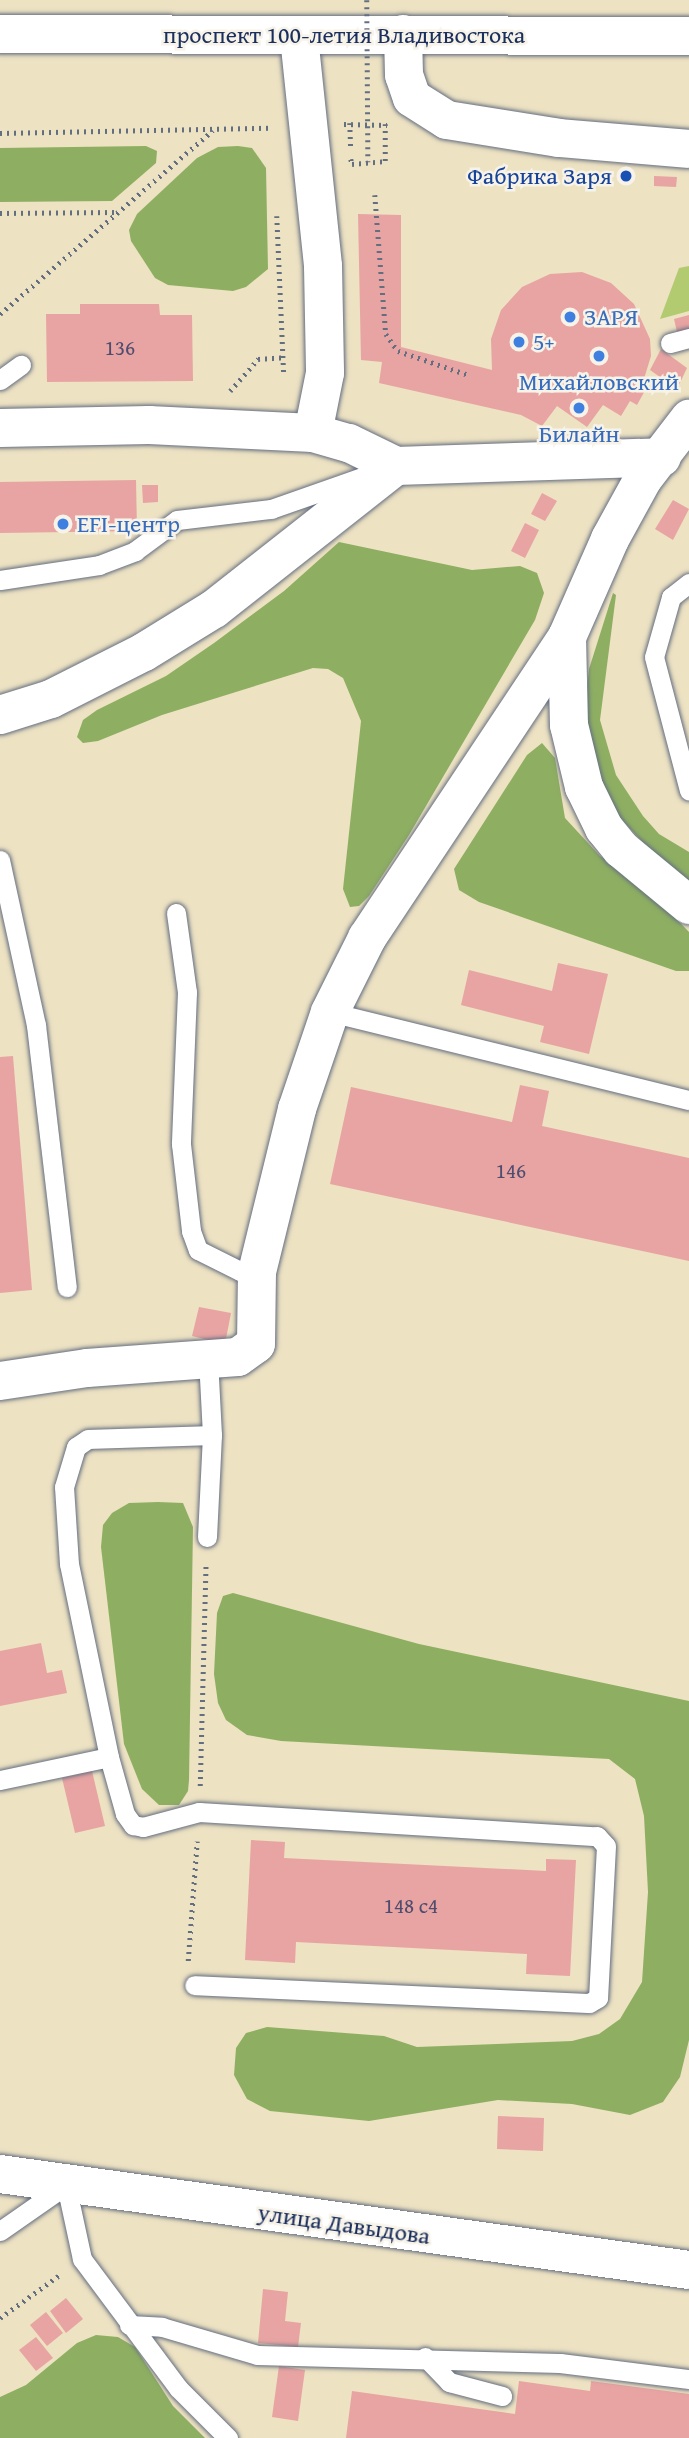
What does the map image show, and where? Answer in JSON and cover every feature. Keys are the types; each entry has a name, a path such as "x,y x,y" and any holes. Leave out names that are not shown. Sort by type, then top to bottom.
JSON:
{"main road":[{"name":"проспект 100-летия Владивостока","path":"0,34 299,37 403,34 689,36"},
{"path":"403,34 404,75 412,98 446,120 573,140 689,149"},
{"path":"299,37 292,127 323,266 325,373 300,432"},
{"path":"1,427 149,425 300,432 349,443 396,466 679,441"},
{"path":"0,1381 238,1357 256,1344 259,1332 257,1272 297,1109 330,1013 367,938 567,637 610,539 643,479 679,441"},
{"path":"0,715 63,693 214,609 396,466"},
{"path":"567,637 569,724 584,787 604,828 621,849 689,905"},
{"name":"улица Давыдова","path":"0,2174 689,2270"}],"lane":[{"path":"0,380 21,365"},
{"path":"0,580 99,565 135,551 177,520 271,509 396,466"},
{"path":"689,583 671,597 654,657 689,790"},
{"path":"0,860 36,1025 67,1287"},
{"path":"176,913 187,992 181,1144 191,1230 198,1250 240,1271 257,1272"},
{"path":"330,1013 689,1100"},
{"path":"206,1537 212,1435 208,1358"},
{"path":"194,1985 589,2003 598,1998 606,1846 597,1836 199,1812 161,1825 133,1825 125,1814 109,1757 69,1564 64,1487 67,1466 76,1447 88,1439 212,1435"},
{"path":"0,1780 109,1757"},
{"path":"0,2231 66,2185 82,2259 178,2388 228,2438"},
{"path":"129,2325 162,2327 257,2355 425,2357 560,2363 689,2379"},
{"path":"425,2357 449,2382 502,2396"}],"path":[{"path":"368,0 368,162"},
{"path":"352,163 385,161 385,124"},
{"path":"0,133 292,127"},
{"path":"274,141 292,127"},
{"path":"0,314 214,130"},
{"path":"374,195 386,334 398,351 469,375"},
{"path":"277,208 284,357 300,432"},
{"path":"0,213 118,212"},
{"path":"258,359 284,357"},
{"path":"194,1985 187,1968 199,1812 206,1537"},
{"path":"0,2318 82,2259"}],"green space":[{"path":"146,146 157,151 156,163 112,201 0,202 0,148"},
{"path":"218,147 252,148 266,168 268,269 246,287 233,291 168,285 155,278 131,241 129,230 137,214 197,158"},
{"path":"689,266 689,311 660,319 679,268"},
{"path":"339,542 472,570 520,566 537,573 544,593 535,620 409,835 369,896 359,906 350,907 343,889 361,721 343,678 328,669 313,668 162,715 98,741 83,743 77,737 83,720 97,710 166,676 214,643 284,591"},
{"path":"613,593 616,595 600,720 616,775 643,816 659,834 689,852 689,882 652,852 608,805 583,725 589,669"},
{"path":"542,743 555,758 565,818 600,856 638,879 689,932 689,971 676,971 479,902 459,890 454,869 527,755"},
{"path":"129,1503 183,1503 193,1527 189,1780 188,1791 179,1805 159,1805 142,1789 124,1744 101,1547 103,1525 112,1513"},
{"path":"233,1593 419,1644 689,1701 689,2040 680,2077 663,2102 630,2115 572,2104 498,2100 369,2121 270,2111 247,2099 234,2075 236,2048 246,2033 267,2027 384,2036 417,2047 572,2041 599,2034 620,2019 642,1982 648,1892 644,1816 635,1779 609,1759 281,1741 247,1735 226,1720 218,1703 214,1674 217,1613 223,1596"},
{"path":"96,2335 118,2337 135,2347 173,2406 205,2438 0,2438 0,2397 26,2385 77,2343"}],"building":[{"path":"654,176 677,177 676,187 654,186"},
{"name":"ЗАРЯ","path":"358,214 401,215 401,347 492,370 491,339 501,310 522,287 550,274 582,272 611,283 634,304 650,339 651,356 643,382 648,385 637,405 630,401 621,416 603,405 587,427 557,406 542,426 521,415 379,383 382,362 361,360"},
{"path":"80,304 159,304 160,315 192,315 193,381 47,382 46,314 80,314"},
{"path":"689,315 689,329 677,332 674,319"},
{"path":"661,349 687,368 677,389 650,370"},
{"path":"136,480 137,531 0,533 0,482"},
{"path":"142,485 158,485 158,502 143,503"},
{"path":"542,493 557,501 545,521 531,514"},
{"path":"673,500 689,509 673,540 655,529"},
{"path":"525,523 539,530 525,558 511,551"},
{"path":"558,963 608,974 589,1054 540,1042 544,1026 461,1005 469,970 552,991"},
{"path":"13,1056 32,1290 0,1293 0,1057"},
{"path":"520,1085 549,1091 542,1126 689,1158 689,1261 330,1184 351,1087 512,1122"},
{"path":"199,1307 231,1313 225,1344 192,1336"},
{"path":"41,1643 47,1673 62,1670 67,1693 0,1706 0,1651"},
{"path":"92,1771 105,1826 75,1833 62,1778"},
{"path":"251,1840 285,1842 284,1858 546,1871 546,1859 576,1860 570,1976 526,1974 527,1954 296,1942 295,1963 245,1960"},
{"path":"498,2116 544,2118 543,2151 497,2149"},
{"path":"263,2289 288,2292 285,2321 301,2323 298,2347 258,2343"},
{"path":"66,2298 83,2319 66,2333 50,2311"},
{"path":"46,2312 63,2333 47,2346 30,2325"},
{"path":"36,2337 53,2358 36,2371 19,2350"},
{"path":"279,2366 305,2370 298,2421 272,2417"},
{"path":"519,2381 590,2391 591,2381 689,2394 689,2438 346,2438 352,2391 515,2414"}],"place":[{"name":"Фабрика Заря","path":"626,176"},
{"name":"ЗАРЯ","path":"570,317"},
{"name":"5+","path":"519,342"},
{"name":"Михайловский","path":"599,356"},
{"name":"Билайн","path":"579,408"},
{"name":"EFI-центр","path":"63,524"}]}
